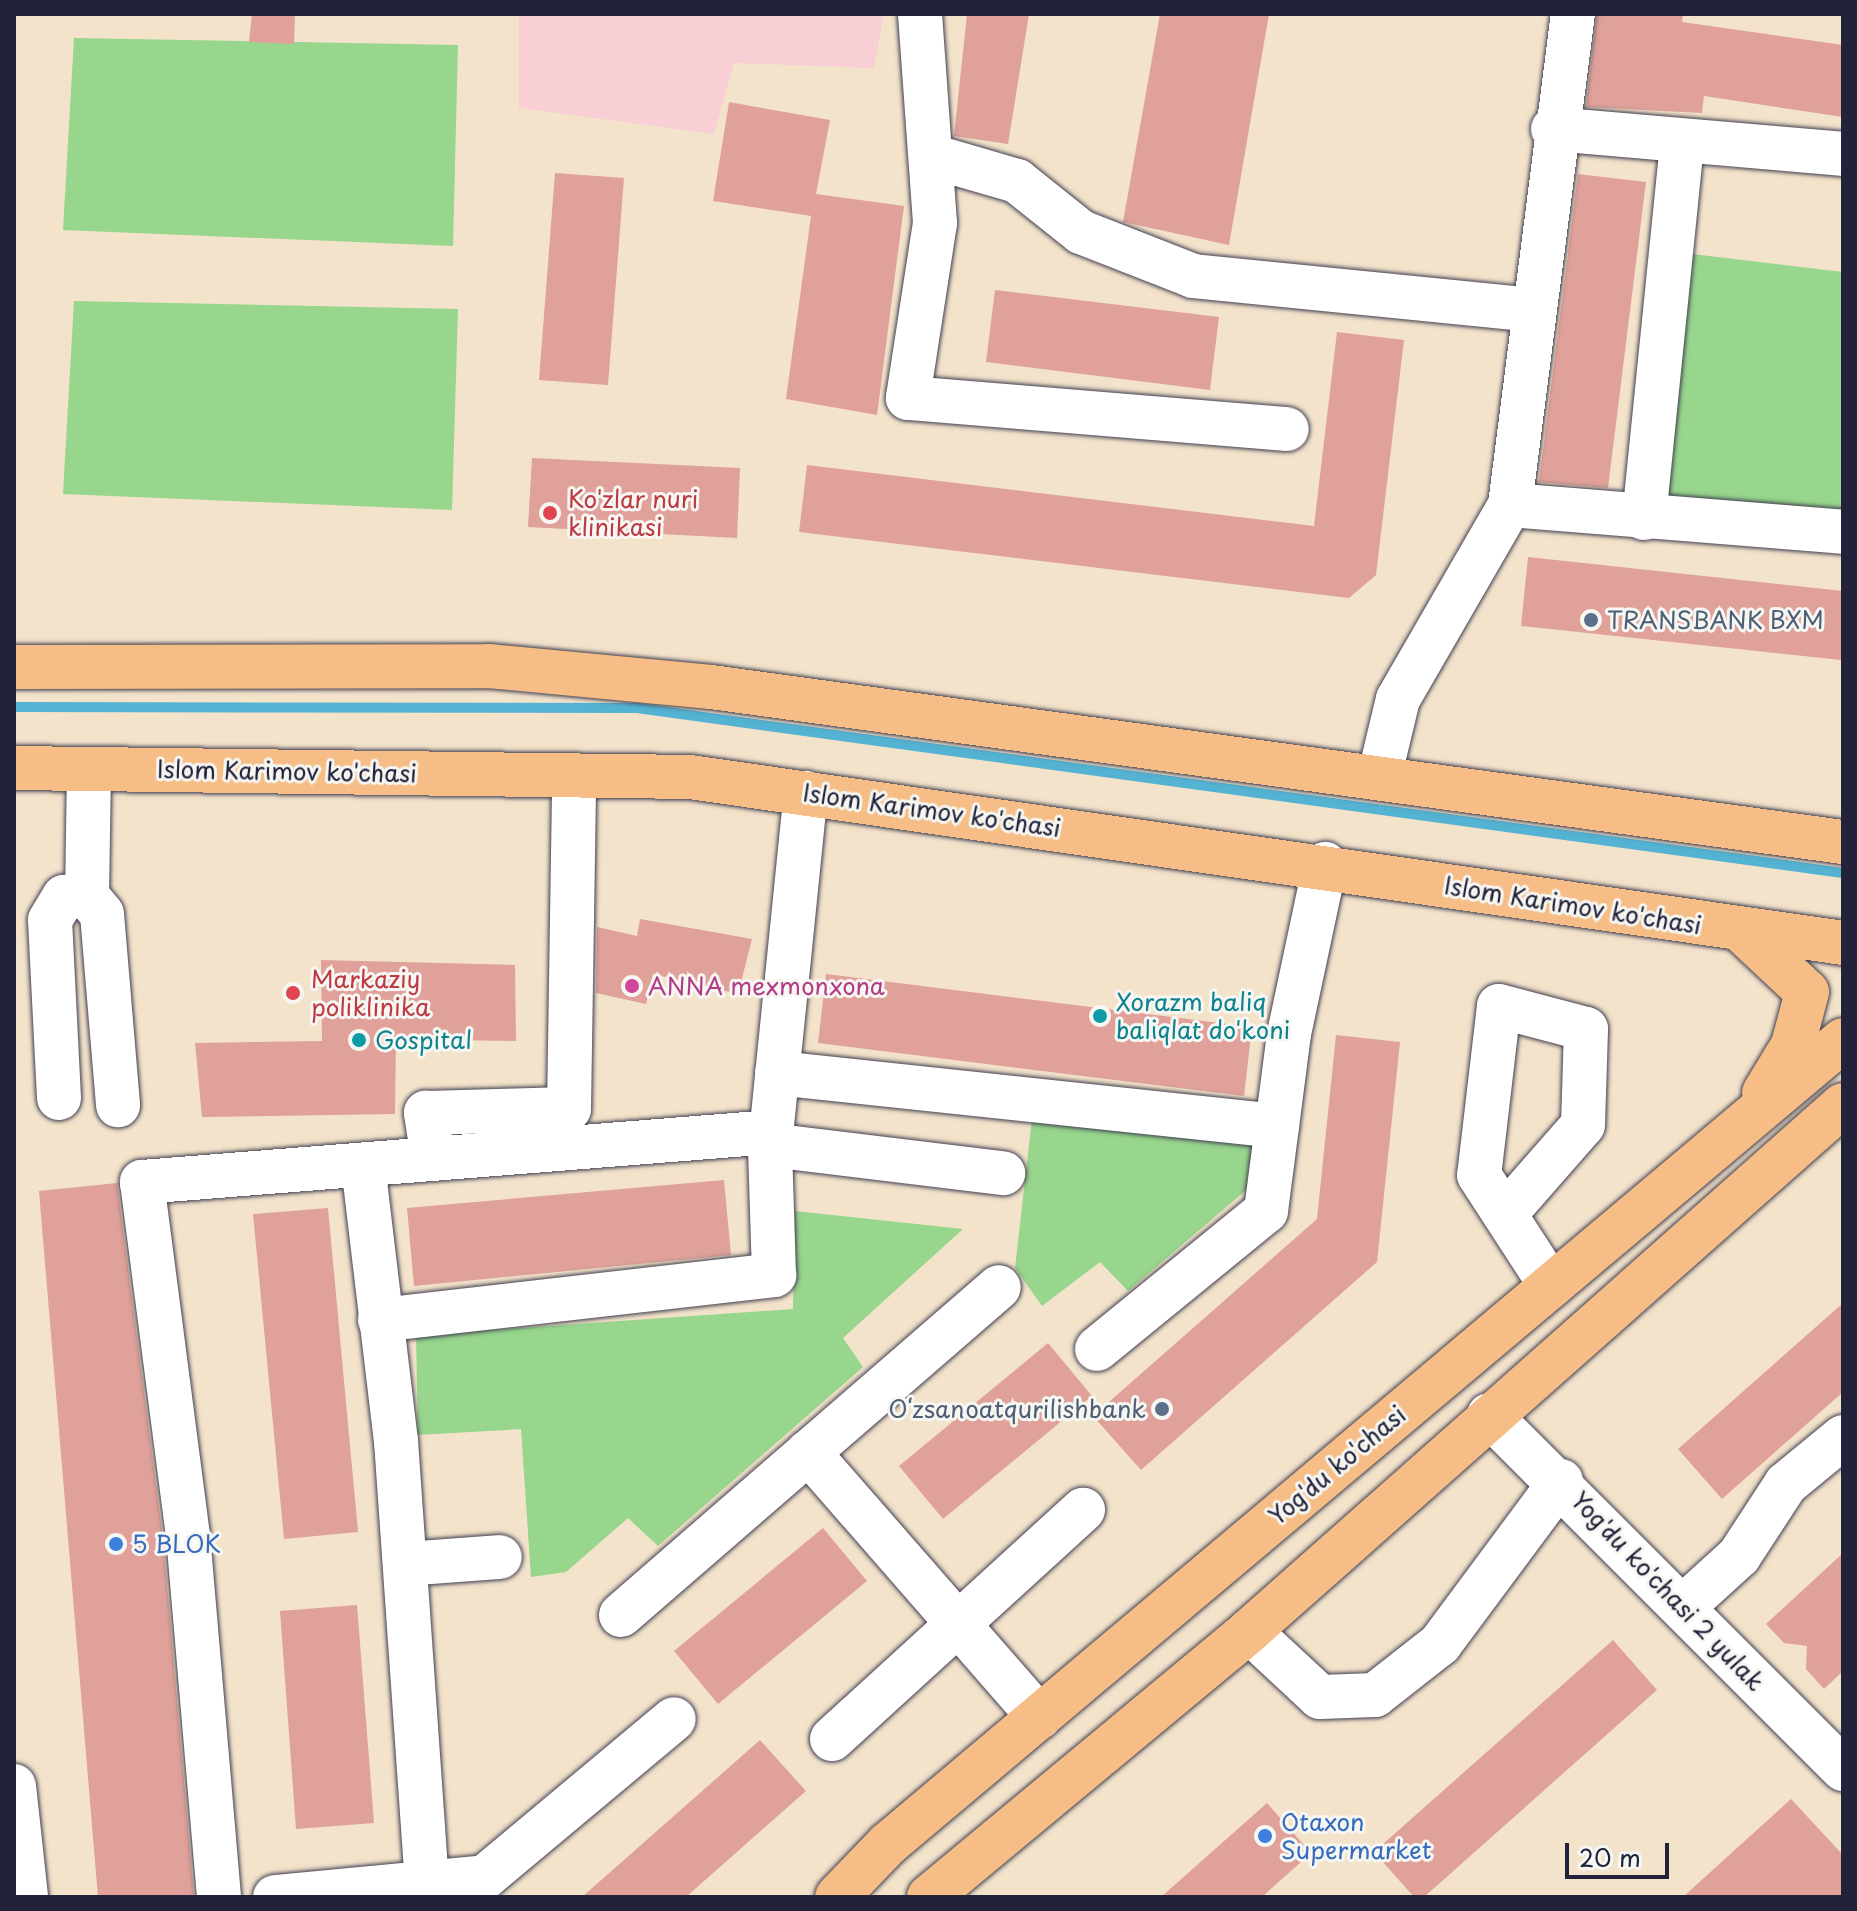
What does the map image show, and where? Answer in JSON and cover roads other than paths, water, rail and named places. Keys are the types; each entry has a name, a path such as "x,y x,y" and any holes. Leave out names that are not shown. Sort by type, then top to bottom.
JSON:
{"main road":[{"path":"14,667 489,666 711,687 1843,842"},
{"name":"Islom Karimov ko'chasi","path":"14,768 690,777 1325,864 1744,933 1843,943"},
{"path":"1744,933 1807,992 1793,1045 1745,1123"},
{"name":"Yog'du ko'chasi","path":"837,1897 1039,1717 1843,1040"},
{"path":"929,1897 1249,1631 1489,1415 1843,1105"}],"street":[{"path":"920,14 935,223 908,398 1287,429"},
{"path":"1379,778 1398,699 1510,505 1553,129 1573,14"},
{"path":"1553,129 1682,143 1843,154"},
{"path":"1644,518 1682,143"},
{"path":"931,156 1017,181 1081,232 1193,276 1533,310"},
{"path":"1510,505 1843,532"},
{"path":"89,769 87,896 102,914 118,1105"},
{"path":"433,1159 426,1113 569,1109 574,775"},
{"path":"380,1320 774,1275 770,1139 806,793"},
{"path":"1097,1349 1266,1211 1277,1126 1325,864"},
{"path":"59,1098 50,920 64,897 87,896"},
{"path":"777,1073 1277,1126"},
{"path":"219,1897 188,1536 142,1182 433,1159 770,1139 1003,1173"},
{"path":"363,1165 405,1564 427,1885"},
{"path":"1505,1214 1551,1286"},
{"path":"621,1615 999,1287"},
{"name":"Yog'du ko'chasi 2 yulak","path":"1489,1415 1561,1481 1843,1769"},
{"path":"1683,1607 1739,1556 1786,1484 1843,1437"},
{"path":"808,1452 1039,1717"},
{"path":"1249,1631 1320,1697 1375,1695 1440,1644 1561,1481"},
{"path":"832,1739 1083,1510"},
{"path":"405,1564 500,1557"},
{"path":"275,1897 427,1885 485,1877 674,1719"},
{"path":"14,1786 26,1897"}],"waterway":[{"path":"14,707 637,708 1843,873"}],"place":[{"name":"Ko'zlar nuri klinikasi","path":"550,513"},
{"name":"TRANSBANK BXM","path":"1591,620"},
{"name":"ANNA mexmonxona","path":"632,986"},
{"name":"Markaziy poliklinika","path":"293,993"},
{"name":"Xorazm baliq baliqlat do'koni","path":"1100,1016"},
{"name":"Gospital","path":"359,1040"},
{"name":"Oʻzsanoatqurilishbank","path":"1162,1409"},
{"name":"5 BLOK","path":"116,1544"},
{"name":"Otaxon Supermarket","path":"1265,1836"}]}
